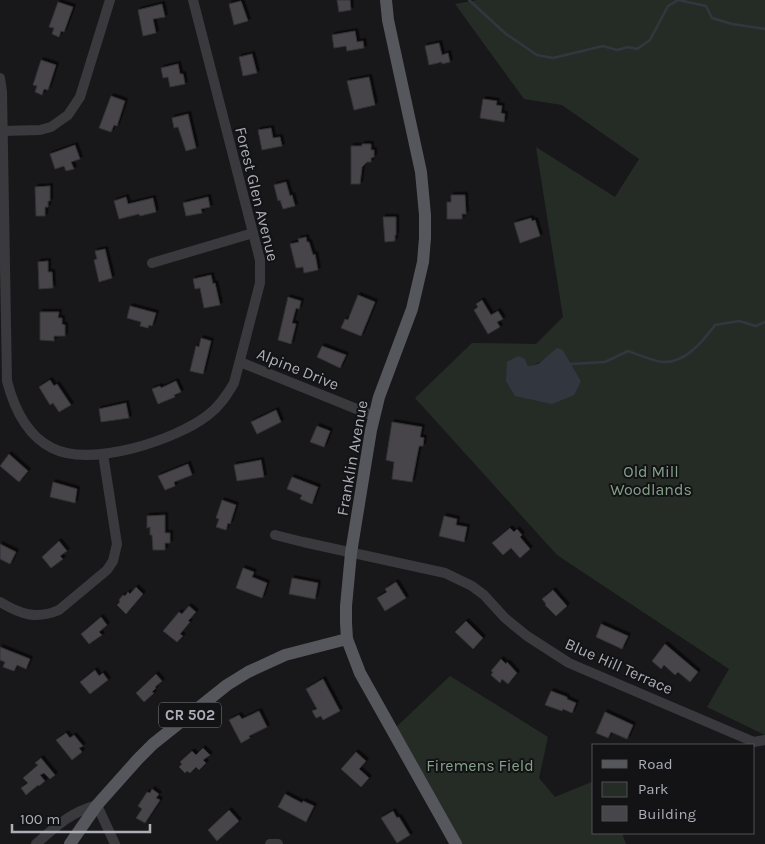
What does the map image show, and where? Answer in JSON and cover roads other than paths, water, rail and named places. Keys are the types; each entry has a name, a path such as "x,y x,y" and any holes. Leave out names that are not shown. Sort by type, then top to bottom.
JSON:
{"main road":[{"name":"Franklin Avenue","path":"386,0 388,20 421,172 426,214 425,238 421,270 412,309 374,416 351,553 346,606 347,639 360,673 456,844"},
{"name":"CR 502","path":"70,844 113,785 153,744 227,686 260,666 285,655 347,639"}],"street":[{"path":"3,131 40,130 55,125 68,115 80,97 110,0"},
{"name":"Forest Glen Avenue","path":"0,78 3,131 4,381 15,408 22,420 41,441 60,452 102,454 126,450 167,437 206,416 226,396 234,383 260,284 260,260 193,0"},
{"path":"152,263 253,233"},
{"name":"Alpine Drive","path":"240,362 374,416"},
{"path":"0,602 30,616 50,614 59,610 106,570 113,561 116,544 102,454"},
{"name":"Blue Hill Terrace","path":"275,535 445,573 460,579 484,595 527,636 570,663 754,742 765,740"},
{"path":"36,844 65,819 82,809 97,805 115,844"},
{"path":"270,844 278,844"}],"waterway":[{"path":"469,0 506,34 537,55 553,58 603,46 617,50 628,47 637,49 650,40 668,6 678,0 706,6 712,18 732,24 765,29"},
{"path":"571,364 605,362 628,351 658,361 670,362 693,350 715,325 739,321 756,326 765,322"}],"park label":[{"name":"Old Mill Woodlands","path":"651,480"},
{"name":"Firemens Field","path":"480,765"}]}
